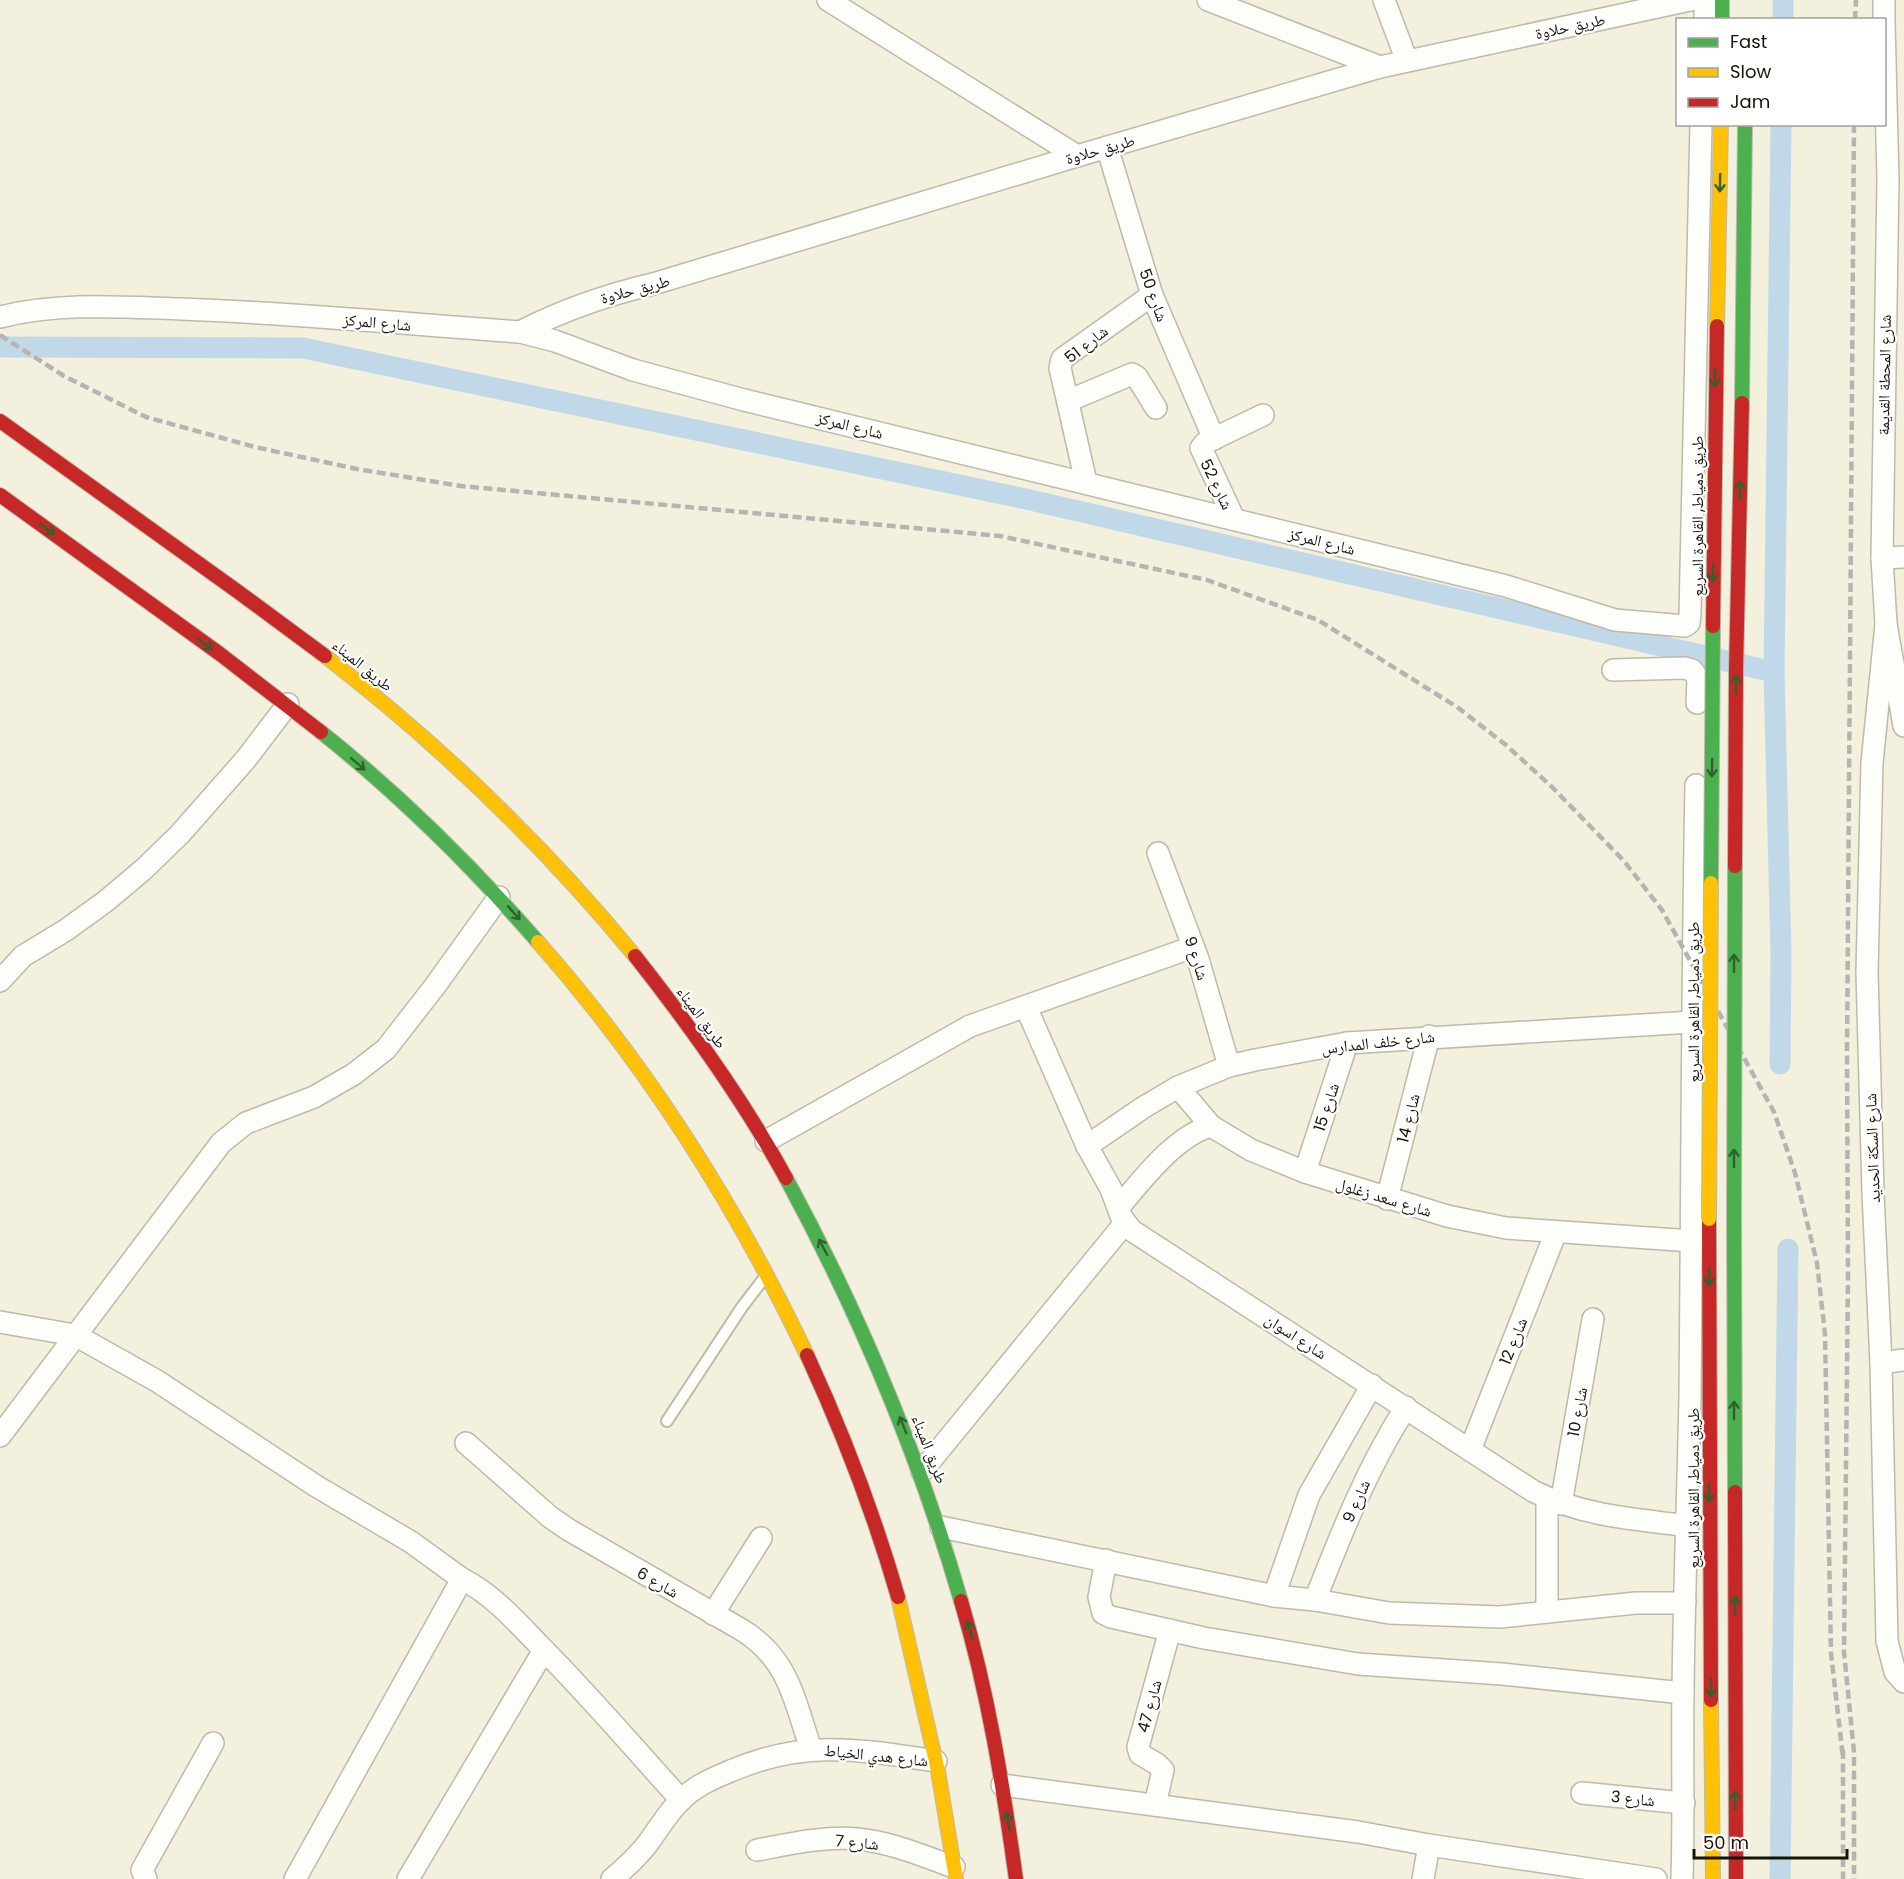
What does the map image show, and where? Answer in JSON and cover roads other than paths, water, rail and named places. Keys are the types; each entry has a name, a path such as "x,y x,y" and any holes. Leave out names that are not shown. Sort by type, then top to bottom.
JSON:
{"highway":[{"path":"1722,0 1722,18"},
{"name":"طريق دمياط, القاهرة السريع","path":"1713,1879 1709,1219 1714,419 1721,126"},
{"path":"1736,1879 1734,1217 1736,671 1745,126"},
{"name":"طريق الميناء","path":"0,421 317,649 393,709 466,774 535,842 586,897 635,955 725,1077 766,1141 845,1289 877,1358 922,1471 941,1527 976,1651 1002,1785 1016,1879"},
{"path":"0,495 288,704 428,826 499,897 558,962 614,1031 665,1103 712,1177 796,1330 832,1409 863,1490 900,1607 936,1761 955,1873"}],"street":[{"path":"828,0 1077,156"},
{"path":"1208,0 1380,67"},
{"path":"1384,0 1407,61"},
{"name":"طريق حلاوة","path":"520,332 585,303 1380,67 1690,0"},
{"path":"1705,0 1705,18"},
{"name":"شارع المحطة القديمة","path":"1884,0 1884,18"},
{"name":"شارع المحطة القديمة","path":"1886,25 1895,48 1896,182 1882,558 1886,624 1901,697 1904,726"},
{"name":"شارع المركز","path":"0,317 52,308 152,308 266,312 520,332 576,348 633,370 744,400 1506,586 1615,620 1680,627 1689,623 1691,603 1701,126"},
{"name":"شارع 50","path":"1107,147 1152,295 1214,439"},
{"name":"شارع 51","path":"1086,482 1060,368 1062,359 1152,295"},
{"path":"1068,401 1132,374 1137,377 1156,408"},
{"name":"شارع 52","path":"1234,519 1201,452 1203,445 1263,416"},
{"path":"1882,558 1904,556"},
{"name":"شارع السكة الحديد","path":"1886,624 1872,763 1867,972 1873,1193 1899,1677"},
{"path":"1613,670 1684,668 1692,670 1698,678 1682,1879"},
{"path":"0,981 23,956 82,918 144,869 180,834 246,759 288,704"},
{"name":"شارع 9","path":"1158,853 1193,947 1229,1066"},
{"path":"0,1436 221,1143 246,1123 314,1097 344,1080 386,1049 499,897"},
{"path":"766,1141 970,1026 1193,947"},
{"name":"شارع اسوان","path":"1026,1007 1087,1146 1122,1215 1141,1237 1520,1483 1554,1501 1606,1515 1688,1526"},
{"name":"شارع خلف المدارس","path":"1087,1146 1178,1087 1229,1066 1347,1043 1429,1036 1692,1022"},
{"name":"شارع 14","path":"1387,1199 1429,1036"},
{"name":"شارع 15","path":"1305,1172 1347,1043"},
{"name":"شارع سعد زغلول","path":"1178,1087 1211,1126 1251,1150 1305,1172 1387,1199 1447,1216 1506,1228 1692,1241"},
{"path":"922,1471 1122,1215 1161,1159 1198,1132 1211,1126"},
{"name":"شارع 12","path":"1470,1450 1556,1232"},
{"name":"شارع 10","path":"1547,1612 1554,1501 1593,1319"},
{"path":"0,1322 75,1335 157,1381 316,1486 411,1542 491,1598 544,1650 681,1800"},
{"path":"1881,1363 1904,1360"},
{"path":"1274,1596 1309,1495 1372,1385"},
{"name":"شارع 9","path":"1315,1600 1371,1467 1406,1407"},
{"name":"شارع 6","path":"466,1443 550,1517 569,1530 755,1639 778,1662 786,1676 811,1749"},
{"path":"941,1527 1274,1596 1315,1600 1389,1613 1500,1617 1636,1603 1685,1604"},
{"path":"713,1614 761,1538"},
{"path":"1106,1560 1099,1597 1103,1613 1111,1617 1358,1664 1502,1674 1683,1693"},
{"path":"295,1879 462,1579"},
{"name":"شارع 47","path":"1155,1805 1163,1770 1140,1754 1138,1747 1170,1630"},
{"path":"408,1879 544,1650"},
{"path":"146,1879 142,1870 213,1743"},
{"name":"شارع هدي الخياط","path":"612,1879 645,1847 681,1800 711,1779 753,1761 811,1749 850,1749 936,1761"},
{"path":"1002,1785 1358,1832 1656,1879"},
{"name":"شارع 3","path":"1582,1793 1684,1803"},
{"name":"شارع 7","path":"757,1850 811,1841 855,1839 893,1846 955,1873"},
{"path":"1423,1879 1429,1845"}],"lane":[{"path":"668,1421 746,1301 767,1275"}],"waterway":[{"path":"1783,0 1783,18"},
{"path":"1780,1064 1781,953 1774,672 1781,126"},
{"path":"0,347 303,348 1026,499 1774,672"},
{"path":"1780,1879 1788,1249"}],"railway":[{"path":"1855,18 1856,0"},
{"path":"1854,126 1844,1652 1854,1752 1854,1879"},
{"path":"0,335 64,376 146,417 255,447 357,469 461,486 1000,536 1207,580 1318,620 1457,707 1506,745 1552,787 1624,861 1662,910 1774,1112 1795,1173 1817,1263 1825,1334 1831,1653 1843,1758"},
{"path":"1843,1750 1843,1879"}]}
